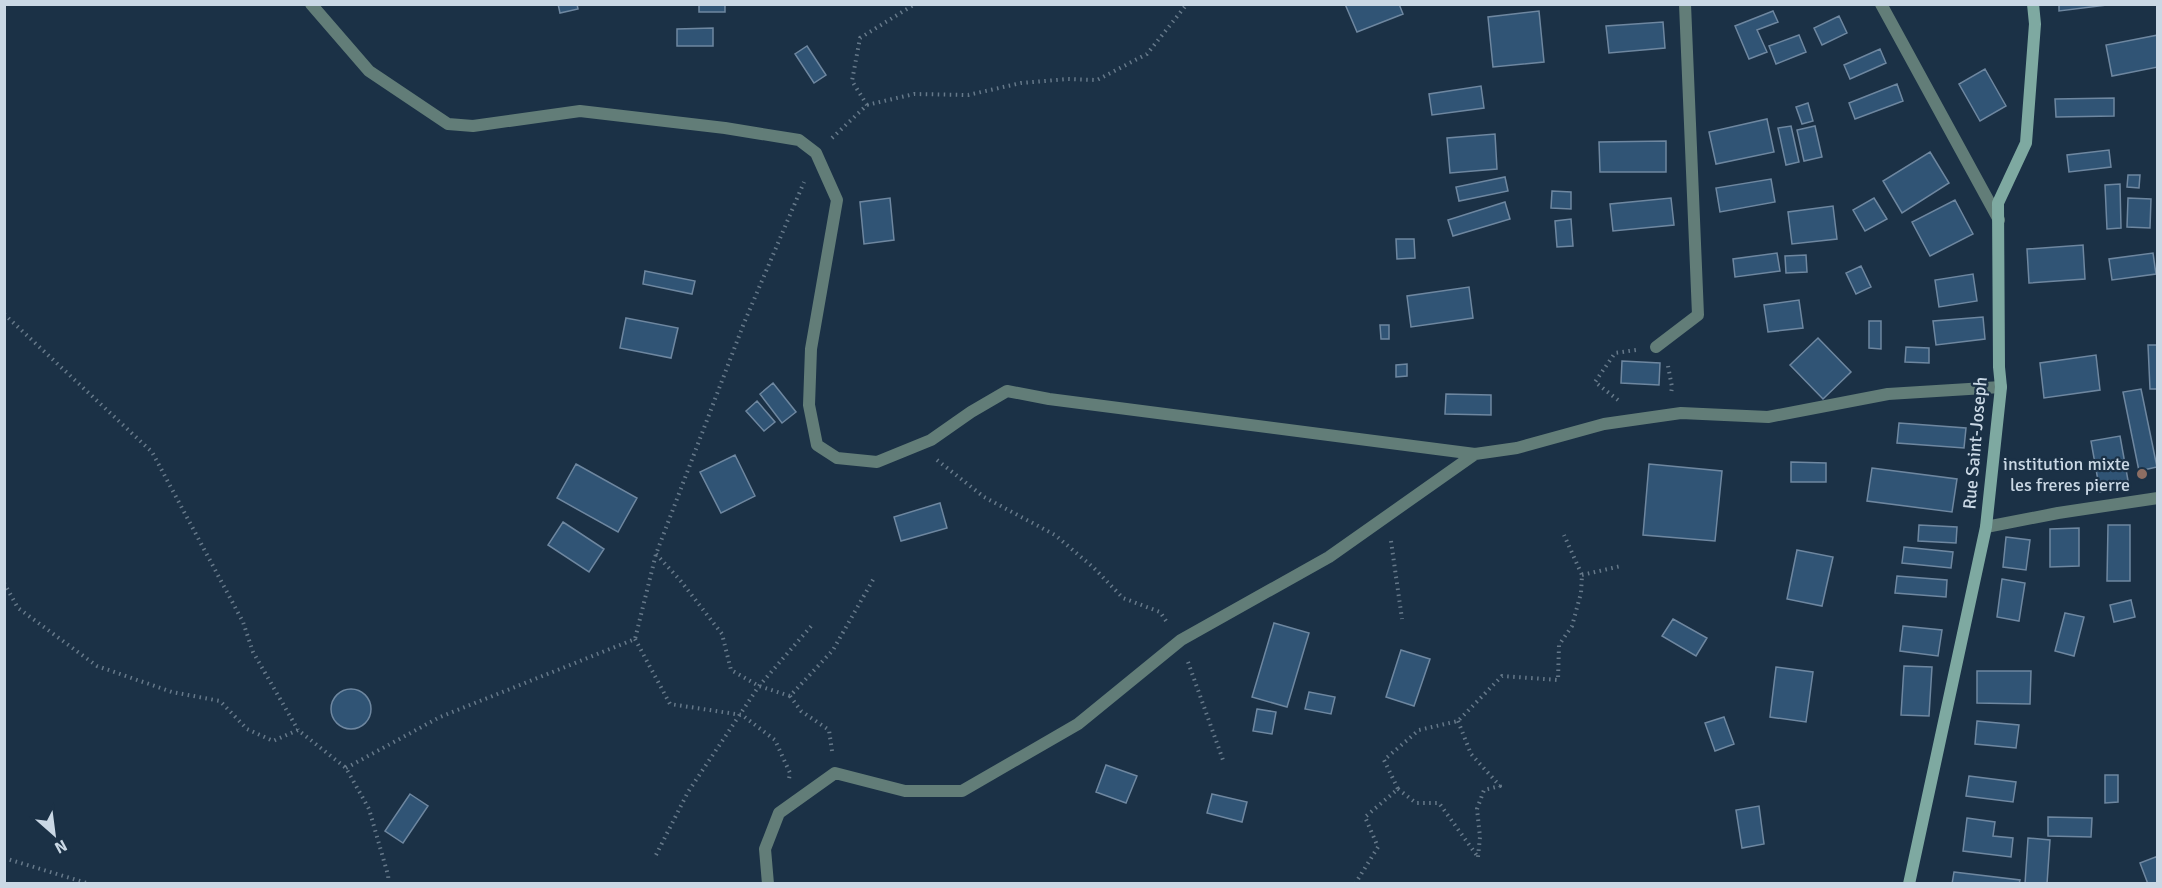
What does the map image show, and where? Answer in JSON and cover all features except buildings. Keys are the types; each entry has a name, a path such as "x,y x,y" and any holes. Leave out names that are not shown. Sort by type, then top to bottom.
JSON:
{"street":[{"path":"311,4 369,71 448,124 473,126 580,111 726,128 800,140 816,153 837,200 811,349 809,405 818,445 837,458 877,462 931,440 971,412 1007,391 1049,399 1475,454 1517,448 1604,424 1682,413 1768,417 1887,394 2001,387"},
{"path":"1656,346 1698,315 1685,4"},
{"path":"1881,4 1999,220"},
{"name":"Rue Saint-Joseph","path":"1909,884 1986,527 2001,387 1998,202 2026,143 2036,24 2033,4"},
{"path":"768,884 765,849 779,813 835,773 905,791 962,791 1078,724 1181,640 1329,557 1475,454"},
{"path":"1986,527 2157,498"}],"path":[{"path":"867,105 852,81 860,38 915,4"},
{"path":"779,813 790,773 776,740 742,715 670,704 635,639 656,554 744,323 816,153 867,105 914,94 968,94 1021,83 1068,79 1097,80 1147,54 1187,4"},
{"path":"4,314 152,452 243,622 253,652 298,730 346,768 369,809 389,884"},
{"path":"1642,419 1595,382 1615,353 1656,346 1668,364 1672,387 1667,415"},
{"path":"918,445 984,497 1054,535 1094,568 1123,598 1160,612 1181,640 1223,760"},
{"path":"1387,517 1402,619"},
{"path":"1458,721 1471,754 1500,786 1484,790 1477,809 1480,837 1478,857 1439,803 1416,803 1398,789 1384,760 1419,730 1458,721 1502,676 1558,680 1558,645 1572,626 1581,593 1582,575 1564,535"},
{"path":"656,554 680,580 722,634 731,670 759,686 790,696 801,711 829,730 835,773"},
{"path":"1582,575 1621,566"},
{"path":"790,696 833,650 874,578"},
{"path":"4,583 18,608 97,666 172,692 220,701 247,729 273,741 298,730"},
{"path":"656,855 688,792 742,715 759,686 813,624"},
{"path":"346,768 440,717 635,639"},
{"path":"1355,884 1378,847 1365,817 1398,789"},
{"path":"4,858 90,884"}],"place":[{"name":"institution mixte les freres pierre","path":"2142,474"}]}
